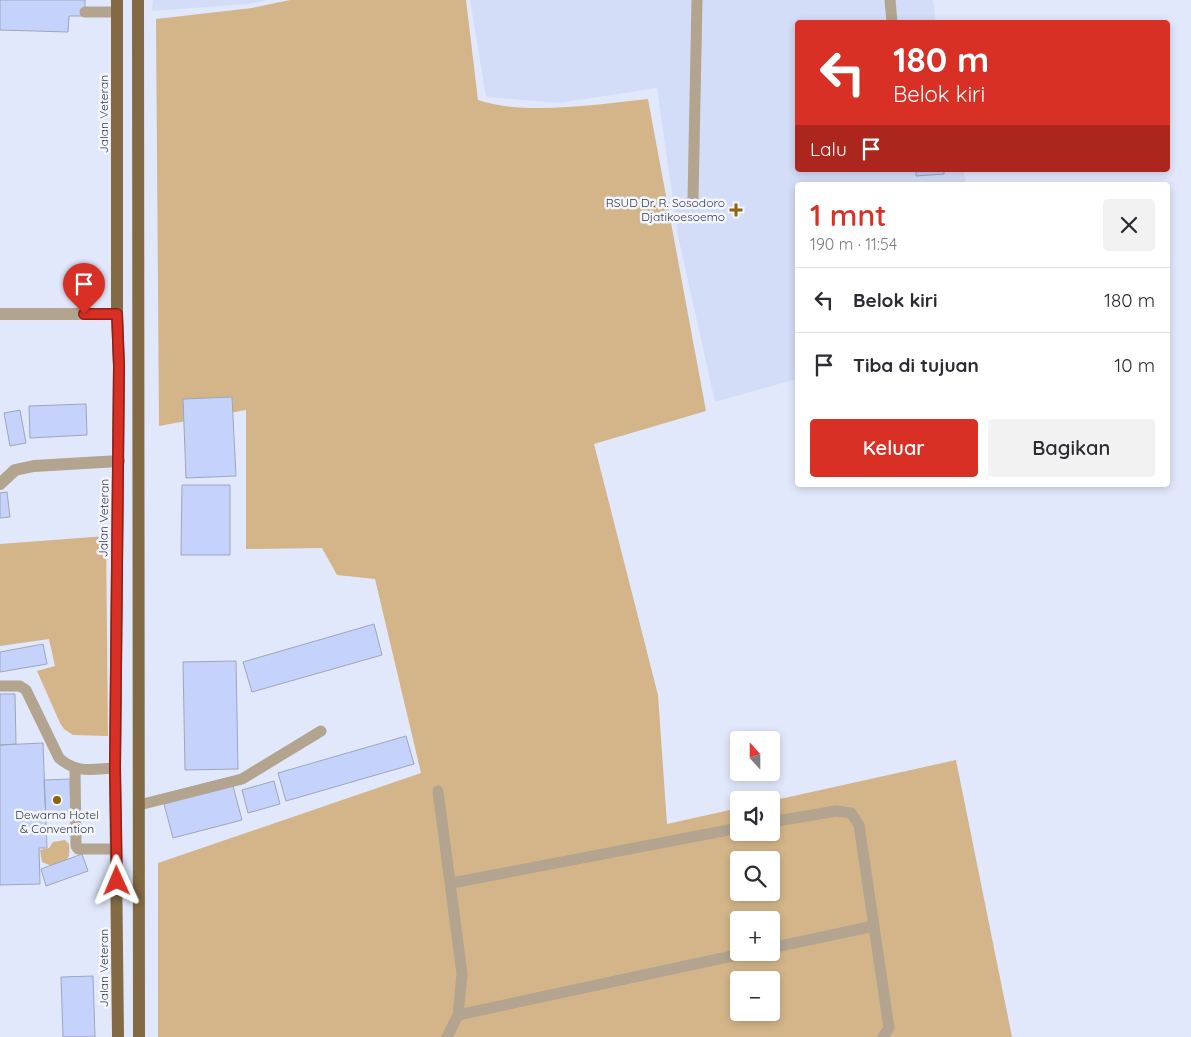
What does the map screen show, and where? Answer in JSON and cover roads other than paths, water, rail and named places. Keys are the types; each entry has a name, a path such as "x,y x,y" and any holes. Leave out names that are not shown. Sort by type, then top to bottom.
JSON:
{"main road":[{"path":"138,0 139,1037"},
{"name":"Jalan Veteran","path":"117,6 119,461 115,768 118,1037"}],"street":[{"path":"0,314 117,314"},
{"path":"0,484 15,470 34,466 119,461"}],"lane":[{"path":"693,199 698,0"},
{"path":"890,0 892,20"},
{"path":"85,12 117,6"},
{"path":"0,686 20,686 26,690 59,758 74,769 115,768"},
{"path":"139,805 242,779 321,731"},
{"path":"74,769 76,846 78,849 86,850 116,849"},
{"path":"438,791 452,883 462,974 458,1015 447,1037"},
{"path":"780,820 836,811 851,813 859,826 889,1028 884,1037"},
{"path":"452,883 730,830"},
{"path":"780,946 874,926"},
{"path":"458,1015 730,957"}],"place":[{"name":"RSUD Dr. R. Sosodoro Djatikoesoemo","path":"736,210"},
{"name":"Dewarna Hotel & Convention","path":"57,800"}]}
